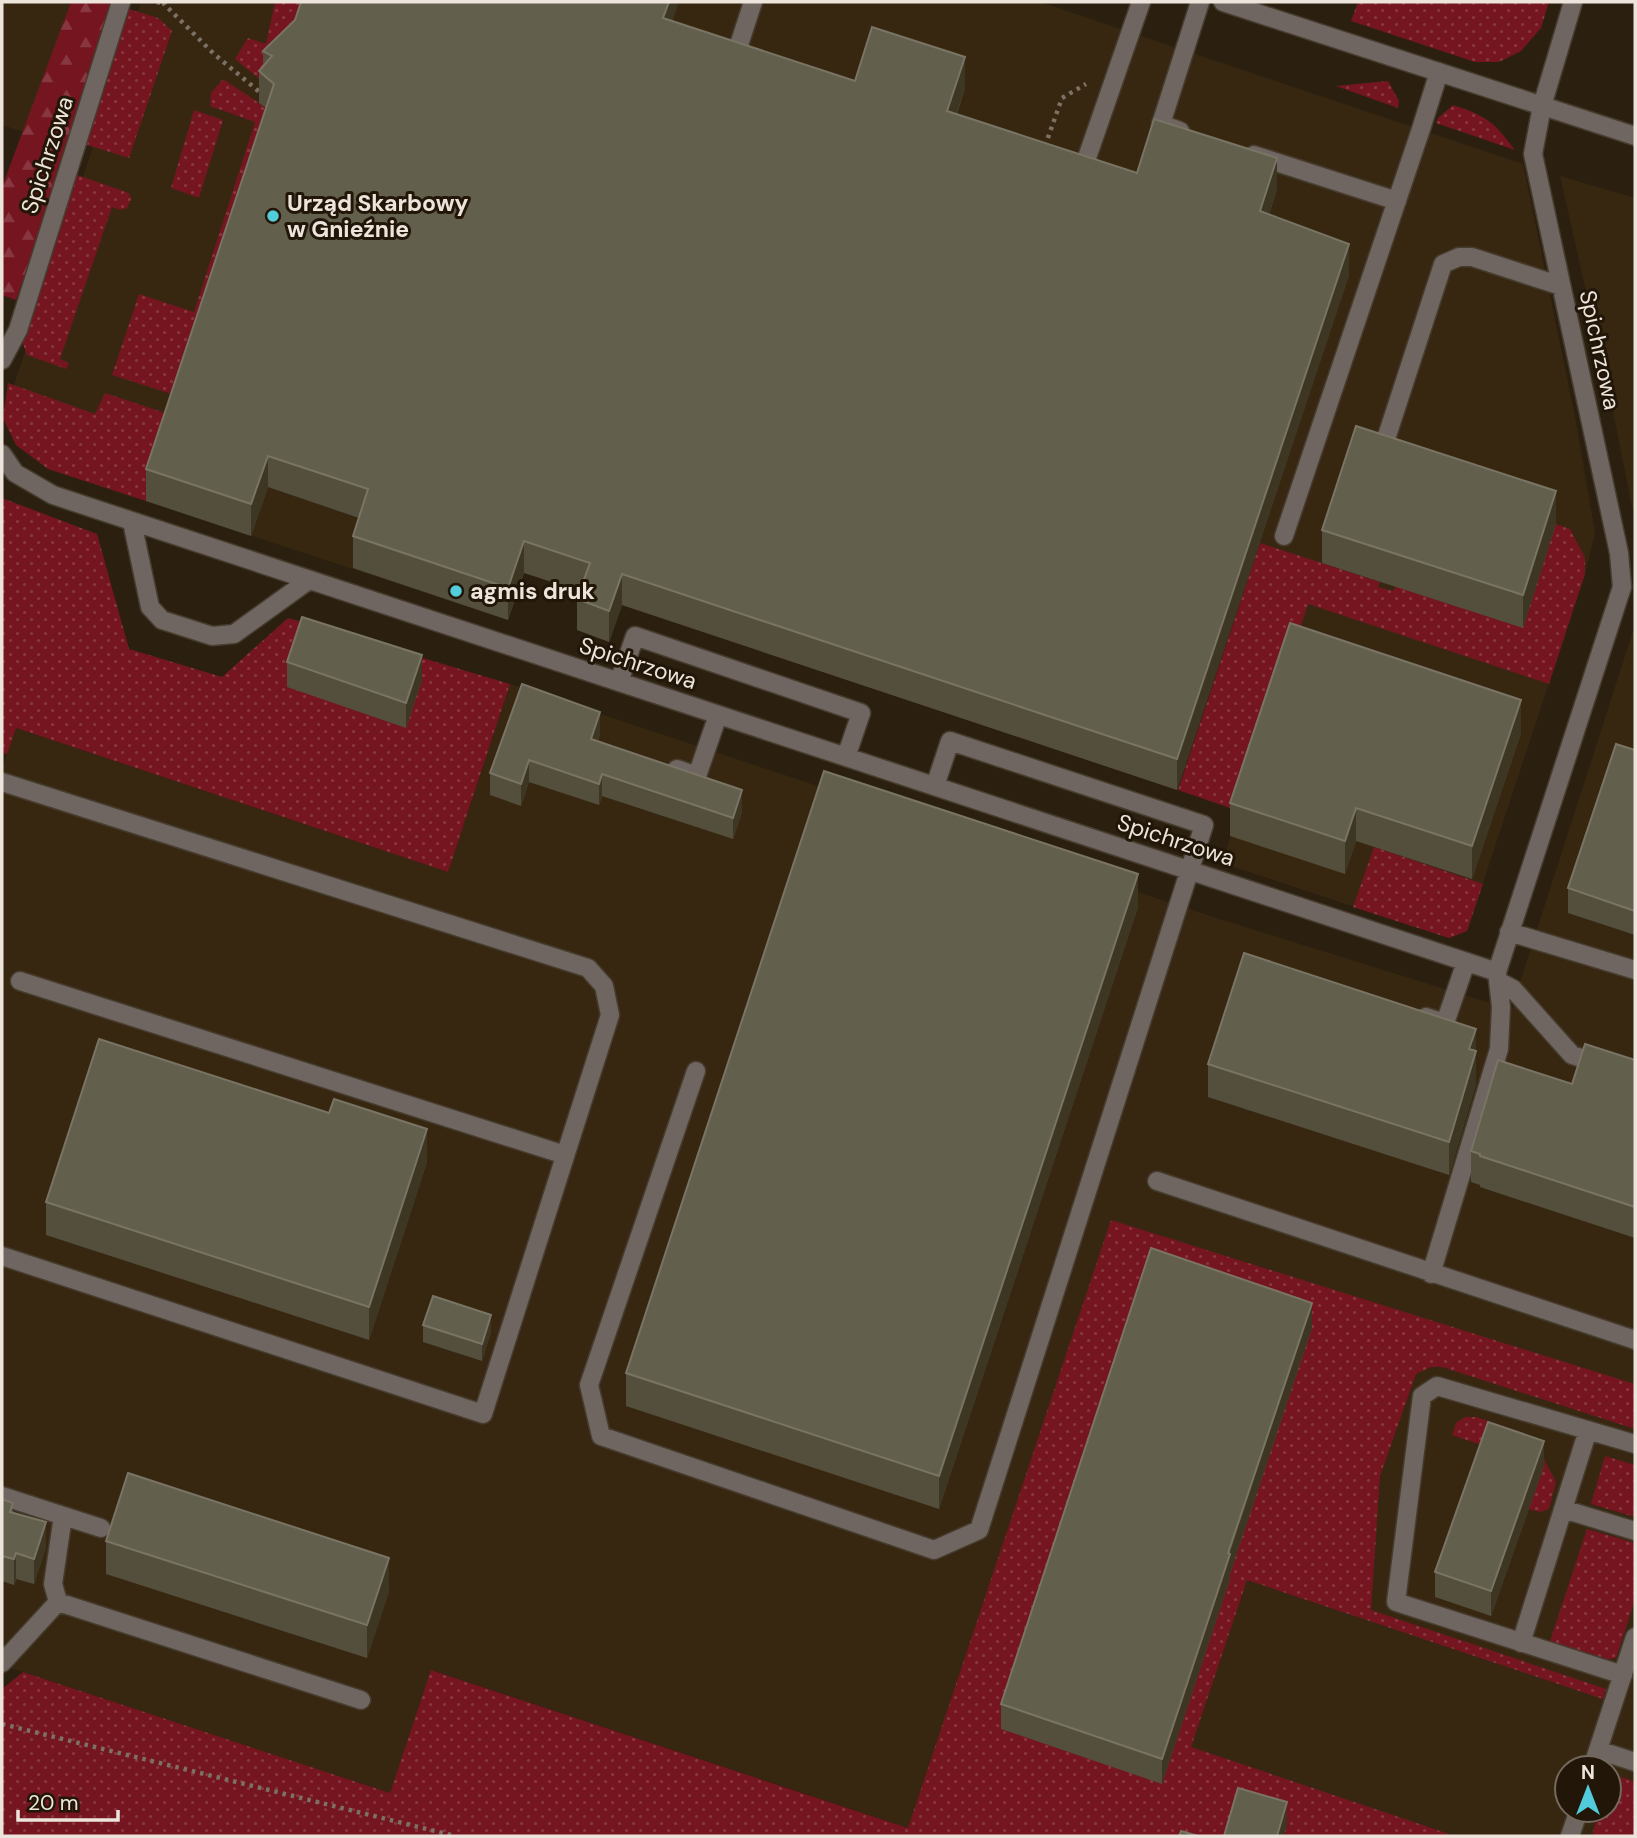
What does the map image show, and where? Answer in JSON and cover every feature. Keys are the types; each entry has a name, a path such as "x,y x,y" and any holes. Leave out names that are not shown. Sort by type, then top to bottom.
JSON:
{"street":[{"name":"Spichrzowa","path":"2,360 10,327 121,2"},
{"path":"735,57 753,2"},
{"path":"1082,172 1141,2"},
{"path":"1200,2 1161,124 1200,137"},
{"path":"1223,2 1635,136"},
{"name":"Spichrzowa","path":"2,454 15,473 53,495 1466,962 1497,977 1622,587 1619,553 1533,154 1542,106 1573,2"},
{"path":"1284,536 1439,72"},
{"path":"1239,150 1397,201"},
{"path":"1384,445 1443,264 1459,257 1472,257 1561,286"},
{"path":"132,522 150,607 162,620 212,636 234,634 309,580"},
{"path":"619,682 635,636 861,713 845,757"},
{"path":"658,763 697,776 718,715"},
{"path":"696,1071 589,1385 601,1436 934,1550 979,1530 1205,825 950,741 934,786"},
{"path":"2,782 588,968 604,986 610,1014 484,1414 2,1256"},
{"path":"1510,932 1635,970"},
{"path":"1407,1010 1445,1023 1466,962"},
{"path":"1497,977 1513,989 1572,1055 1635,1075"},
{"path":"1431,1273 1499,1049 1501,1007 1497,977"},
{"path":"20,981 565,1155"},
{"path":"1157,1181 1635,1340"},
{"path":"1622,1675 1396,1602 1422,1396 1437,1386 1635,1444"},
{"path":"1521,1643 1588,1430"},
{"path":"2,1496 101,1528"},
{"path":"1563,1509 1635,1531"},
{"path":"58,1602 53,1584 63,1516"},
{"path":"2,1663 58,1602"},
{"path":"58,1602 361,1700"},
{"path":"1597,1754 1635,1637"},
{"path":"1598,1750 1635,1762"}],"path":[{"path":"157,2 164,3 214,54 265,96"},
{"path":"1041,157 1062,98 1119,64"},
{"path":"2,1724 455,1836"}],"shaded area":[{"path":"2,2 71,2 27,133 2,125"},
{"path":"141,2 1040,2 1523,164 1576,422 1595,533 1585,574 1467,931 1449,938 1222,863 1307,604 1246,585 1177,790 524,573 508,620 48,469 16,445 3,418"},
{"path":"1560,176 1635,198 1635,521 1611,402"},
{"path":"1635,625 1635,1836 933,1836 432,1670 390,1793 2,1665 2,769 15,728 448,872 510,684 1213,917 1512,1010"}],"green space":[{"path":"71,2 120,2 16,300 2,295 2,187"},
{"path":"275,2 312,2 263,82 235,59 248,38 266,44"},
{"path":"1358,2 1549,2 1541,28 1521,51 1499,62 1475,62 1351,21"},
{"path":"129,9 158,18 172,31 129,158 84,144"},
{"path":"223,79 274,115 181,397 112,375 139,294 194,312 255,122 210,106 211,93"},
{"path":"1388,81 1399,101 1398,108 1336,86"},
{"path":"1453,105 1489,121 1515,150 1436,123"},
{"path":"194,110 223,120 199,198 171,188"},
{"path":"77,175 129,193 131,199 127,208 120,210 112,207 60,359 69,363 66,369 27,355 22,341"},
{"path":"8,383 95,414 105,393 174,416 146,501 48,469 16,445 3,418"},
{"path":"2,498 97,534 129,649 222,677 288,618 510,684 448,872 16,728 7,754 2,753"},
{"path":"1556,524 1570,529 1585,558 1585,574 1549,684 1308,604 1239,811 1178,790 1260,543 1380,582 1378,587 1393,591 1395,587"},
{"path":"1374,847 1483,884 1467,931 1449,938 1353,907"},
{"path":"1111,1220 1635,1384 1635,1429 1442,1367 1431,1367 1416,1374 1380,1476 1371,1610 1606,1689 1603,1699 1247,1580 1191,1747 1455,1836 2,1836 2,1689 23,1672 390,1793 431,1670 908,1828"},
{"path":"1465,1417 1477,1417 1532,1437 1556,1482 1549,1509 1541,1512 1528,1509 1543,1466 1452,1435 1456,1423"},
{"path":"1605,1456 1635,1465 1635,1517 1591,1504"},
{"path":"1587,1529 1635,1543 1635,1600 1616,1658 1604,1660 1550,1641"},
{"path":"1623,1777 1635,1782 1635,1836 1592,1836 1595,1824 1623,1824"}],"building":[{"path":"301,2 669,2 663,18 855,81 872,27 965,57 947,111 1137,173 1154,119 1277,158 1260,211 1349,244 1177,759 622,574 609,611 577,599 590,563 524,541 508,588 353,536 368,489 268,456 251,504 146,469 274,84 259,71 272,56 263,51 295,20"},
{"path":"1356,426 1556,491 1523,595 1322,530"},
{"path":"302,617 422,655 406,703 287,662"},
{"path":"1290,623 1521,700 1472,846 1356,808 1345,841 1230,803"},
{"path":"522,684 600,712 591,739 742,790 733,818 602,774 599,784 529,760 521,784 490,773"},
{"path":"1616,744 1635,750 1635,911 1568,888"},
{"path":"824,771 1138,874 939,1476 626,1373"},
{"path":"1244,953 1476,1029 1469,1049 1476,1051 1449,1142 1208,1064"},
{"path":"99,1039 329,1113 334,1099 427,1129 369,1307 46,1202"},
{"path":"1585,1044 1635,1060 1635,1207 1471,1151 1498,1060 1572,1084"},
{"path":"1151,1248 1312,1303 1162,1759 1001,1704"},
{"path":"433,1296 491,1315 482,1344 423,1325"},
{"path":"1488,1422 1544,1441 1491,1591 1435,1572"},
{"path":"128,1473 389,1558 367,1625 106,1541"},
{"path":"2,1499 13,1503 10,1512 46,1522 34,1559 16,1553 14,1559 2,1556"},
{"path":"1238,1788 1287,1802 1277,1836 1224,1836"},
{"path":"1181,1831 1198,1836 1179,1836"}],"place":[{"name":"Urząd Skarbowy w Gnieźnie","path":"273,216"},
{"name":"agmis druk","path":"456,591"}]}
